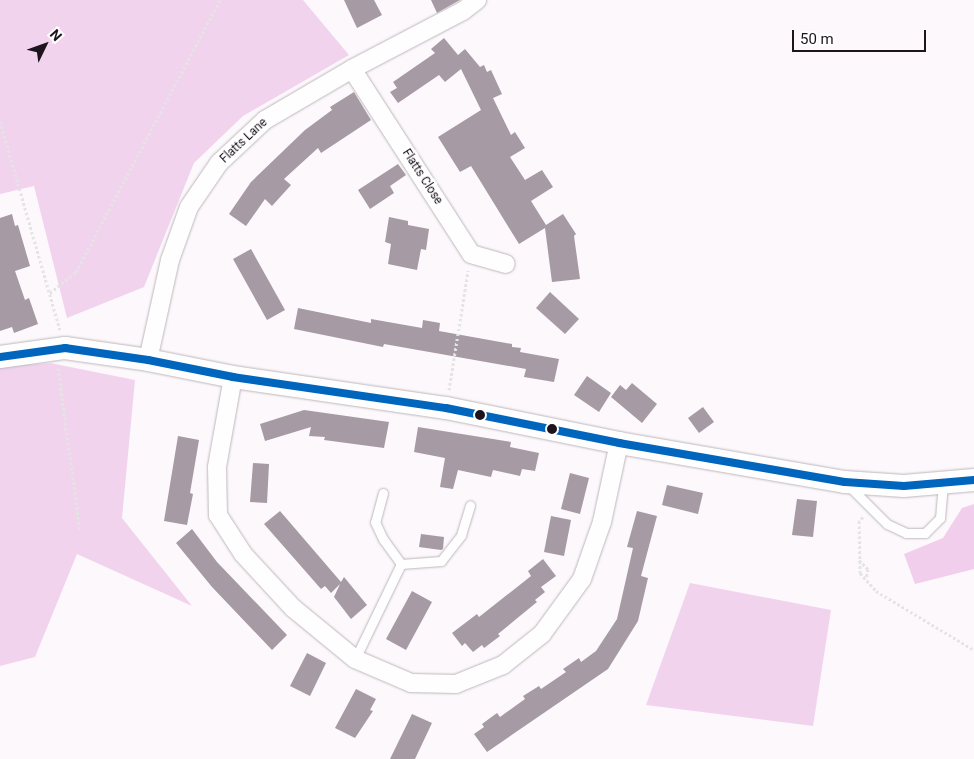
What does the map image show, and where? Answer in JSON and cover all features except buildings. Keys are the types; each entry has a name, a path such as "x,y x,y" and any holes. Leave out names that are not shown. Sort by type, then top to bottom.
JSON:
{"street":[{"name":"Flatts Lane","path":"148,360 170,260 189,207 219,163 265,120 352,70 463,11 477,0"},
{"name":"Flatts Close","path":"352,70 471,254"},
{"path":"471,254 506,264"},
{"path":"0,357 60,349 148,360 233,377 446,408 619,443 845,482 904,486 974,480"},
{"path":"233,377 217,466 218,515 243,554 293,608 355,659 411,683 456,684 503,665 542,634 582,579 602,522 619,443"}],"lane":[{"path":"845,482 887,524 906,533 925,533 940,518 942,484"},
{"path":"383,493 375,522 383,539 402,564"},
{"path":"402,564 441,561 461,535 470,504"},
{"path":"355,659 402,564"}],"path":[{"path":"50,294 76,272 220,0"},
{"path":"0,121 50,294 60,349 80,530"},
{"path":"446,408 471,254"},
{"path":"870,508 859,521 860,573 865,580 876,591 974,650"},
{"path":"859,560 868,569 865,580"}],"shaded area":[{"path":"0,0 303,0 349,55 243,116 194,163 144,287 67,318 34,186 0,194"},
{"path":"50,363 135,380 122,518 192,606 77,554 35,657 0,666 0,367"},
{"path":"974,504 974,569 915,584 904,554 943,538 962,508"},
{"path":"690,583 831,610 813,726 646,705"}],"transit line":[{"path":"0,357 65,348 148,360 233,377 446,408 619,443 845,482 904,486 974,480"}]}
